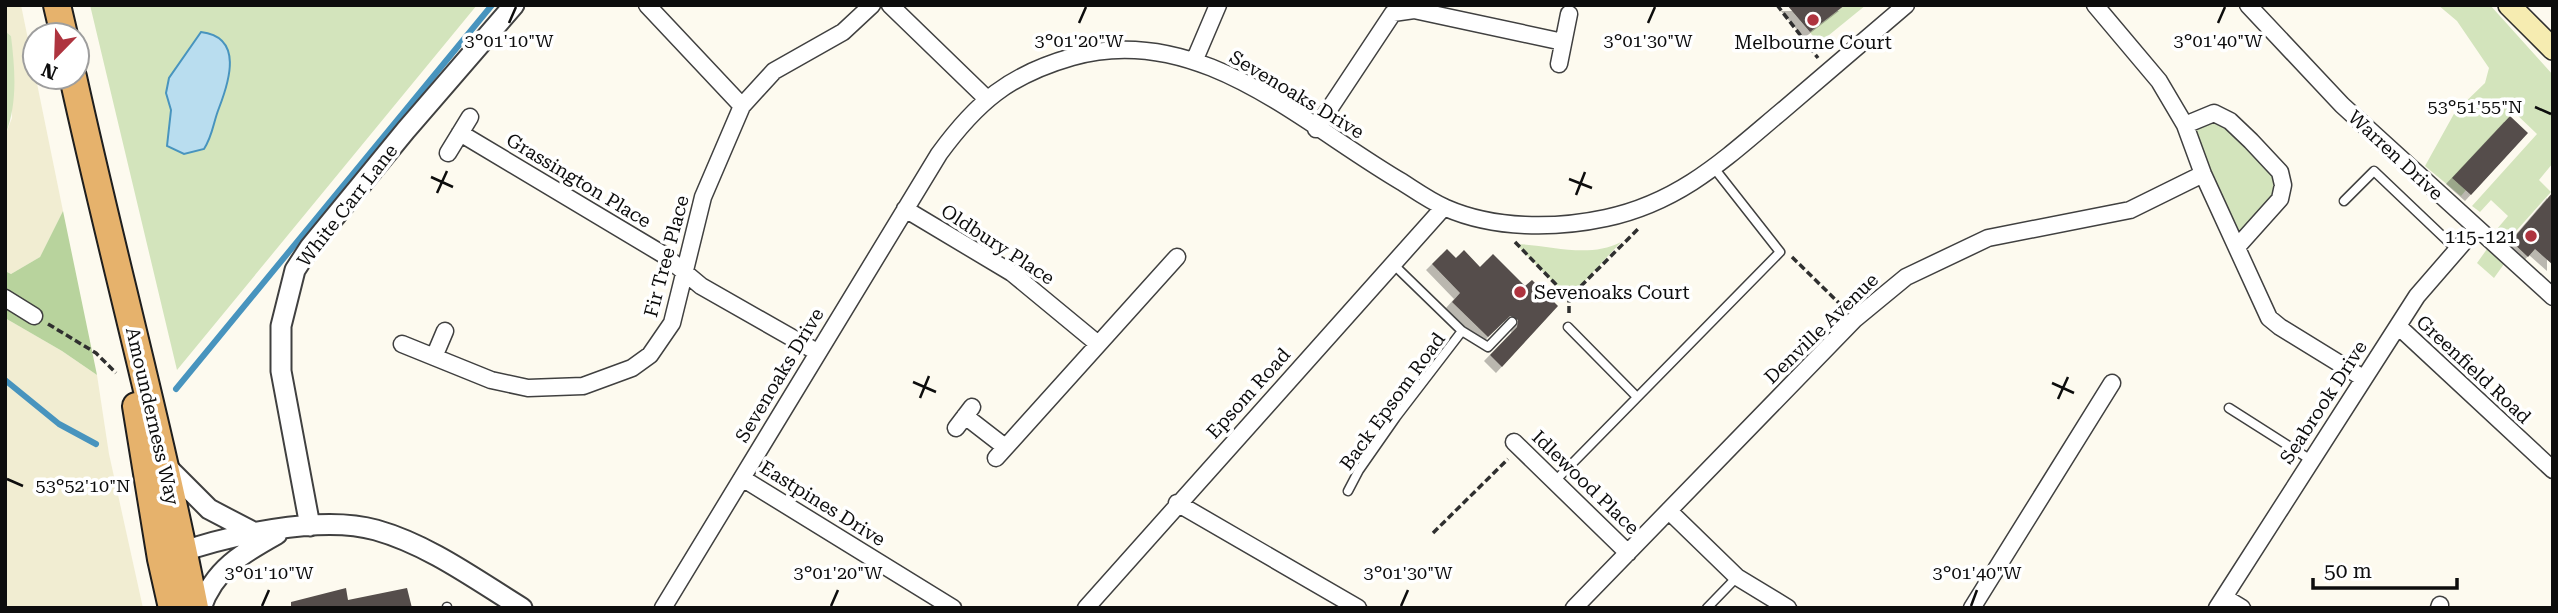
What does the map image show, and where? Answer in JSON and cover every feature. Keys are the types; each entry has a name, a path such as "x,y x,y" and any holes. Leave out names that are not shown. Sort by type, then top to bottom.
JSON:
{"highway":[{"name":"Amounderness Way","path":"76,91 106,225 172,555 195,608"},
{"name":"Amounderness Way","path":"106,225 167,467 172,608"}],"main road":[{"path":"2509,5 2553,48"}],"street":[{"name":"White Carr Lane","path":"310,526 281,371 281,326 295,270 310,247 406,130 514,5"},
{"path":"647,5 742,106"},
{"name":"Fir Tree Place","path":"402,344 491,380 528,388 583,386 632,368 650,355 665,337 686,275 703,197 742,106 774,71 843,32 873,5"},
{"path":"890,5 986,98"},
{"path":"1195,59 1217,5"},
{"name":"Sevenoaks Drive","path":"663,608 817,352 954,135 986,98 1033,69 1079,55 1130,49 1195,59 1236,78 1444,207 1495,220 1525,224 1565,224 1630,212 1664,199 1714,168 1906,5"},
{"path":"2095,5 2159,81 2185,125 2203,174 2269,318 2363,378"},
{"name":"Warren Drive","path":"2248,5 2342,105 2553,297"},
{"path":"1316,128 1393,13 1414,10 1563,42"},
{"path":"1559,64 1569,15"},
{"path":"2185,125 2214,113 2230,121 2280,172 2283,185 2280,199 2237,247"},
{"path":"447,153 470,117"},
{"name":"Grassington Place","path":"460,133 664,255 686,275 817,352"},
{"name":"Denville Avenue","path":"1574,608 1855,320 1906,277 1989,238 2130,210 2203,174"},
{"name":"Epsom Road","path":"1086,608 1444,207"},
{"name":"Oldbury Place","path":"905,209 1012,273 1098,344"},
{"name":"Seabrook Drive","path":"2220,602 2417,296 2476,228"},
{"path":"964,417 1001,452 1177,257"},
{"path":"5,298 34,316"},
{"name":"Greenfield Road","path":"2398,326 2553,470"},
{"path":"434,357 445,331"},
{"path":"1972,608 2112,383"},
{"name":"Idlewood Place","path":"1517,445 1628,553"},
{"path":"167,467 209,509 253,532"},
{"name":"Eastpines Drive","path":"742,478 953,608"},
{"path":"1177,503 1358,608"},
{"path":"1669,511 1737,577 1788,608"},
{"path":"172,555 253,532 354,525 394,536 445,561 522,608"},
{"path":"201,608 208,587 239,555 284,530"},
{"path":"2220,602 2242,608"}],"lane":[{"path":"1555,481 1780,252 1714,168"},
{"path":"2344,201 2374,171 2456,249"},
{"name":"Back Epsom Road","path":"1393,264 1462,331 1488,347 1512,322"},
{"path":"1568,327 1637,397"},
{"name":"Back Epsom Road","path":"1348,491 1359,470 1396,418 1462,331"},
{"path":"2229,408 2311,460"},
{"path":"1707,608 1737,577"}],"path":[{"path":"1777,5 1828,71"},
{"path":"1495,220 1570,298 1664,199"},
{"path":"1780,252 1791,256 1855,320"},
{"path":"34,316 96,353 116,373"},
{"path":"1433,534 1517,445"}],"shaded area":[{"path":"5,5 21,5 24,21 21,21 21,91 39,91 63,211 40,257 11,274 5,271 5,136 12,118 11,36 5,31"},
{"path":"5,318 97,375 109,454 143,608 5,608"}],"green space":[{"path":"90,5 477,5 177,370"},
{"path":"1845,5 1866,5 1818,44 1810,32"},
{"path":"2438,5 2490,5 2553,75 2553,163 2539,180 2551,192 2509,239 2497,229 2508,216 2491,200 2480,212 2472,206 2537,134 2514,112 2453,178 2466,190 2461,196 2425,166 2455,112 2485,83 2489,68 2457,21"},
{"path":"5,31 11,36 14,86 12,111 5,136"},
{"path":"2214,113 2283,185 2242,241 2208,165 2193,121"},
{"path":"63,211 97,375 5,318 5,271 11,274 40,257"},
{"path":"1621,242 1569,298 1516,244 1596,250"},
{"path":"2492,242 2509,257 2494,278 2477,263"}],"water":[{"path":"201,32 215,36 223,42 228,51 229,74 207,144 204,149 184,154 167,146 171,110 166,93 169,78"}],"building":[{"name":"Melbourne Court","path":"1787,5 1845,5 1810,32"},
{"path":"2510,116 2528,133 2471,195 2452,178"},
{"name":"115-121","path":"2553,192 2553,265 2535,249 2528,257 2511,241"},
{"path":"1447,249 1456,258 1464,250 1480,267 1493,254 1525,286 1532,280 1558,306 1502,367 1490,355 1517,327 1518,320 1510,316 1488,337 1452,302 1460,293 1432,264"},
{"path":"346,588 348,600 407,588 412,608 291,608 291,602"}],"waterway":[{"path":"176,389 492,5"},
{"path":"5,380 59,424 96,444"}],"place":[{"name":"Melbourne Court","path":"1813,20"},
{"name":"115-121","path":"2531,236"},
{"name":"Sevenoaks Court","path":"1520,292"}]}
